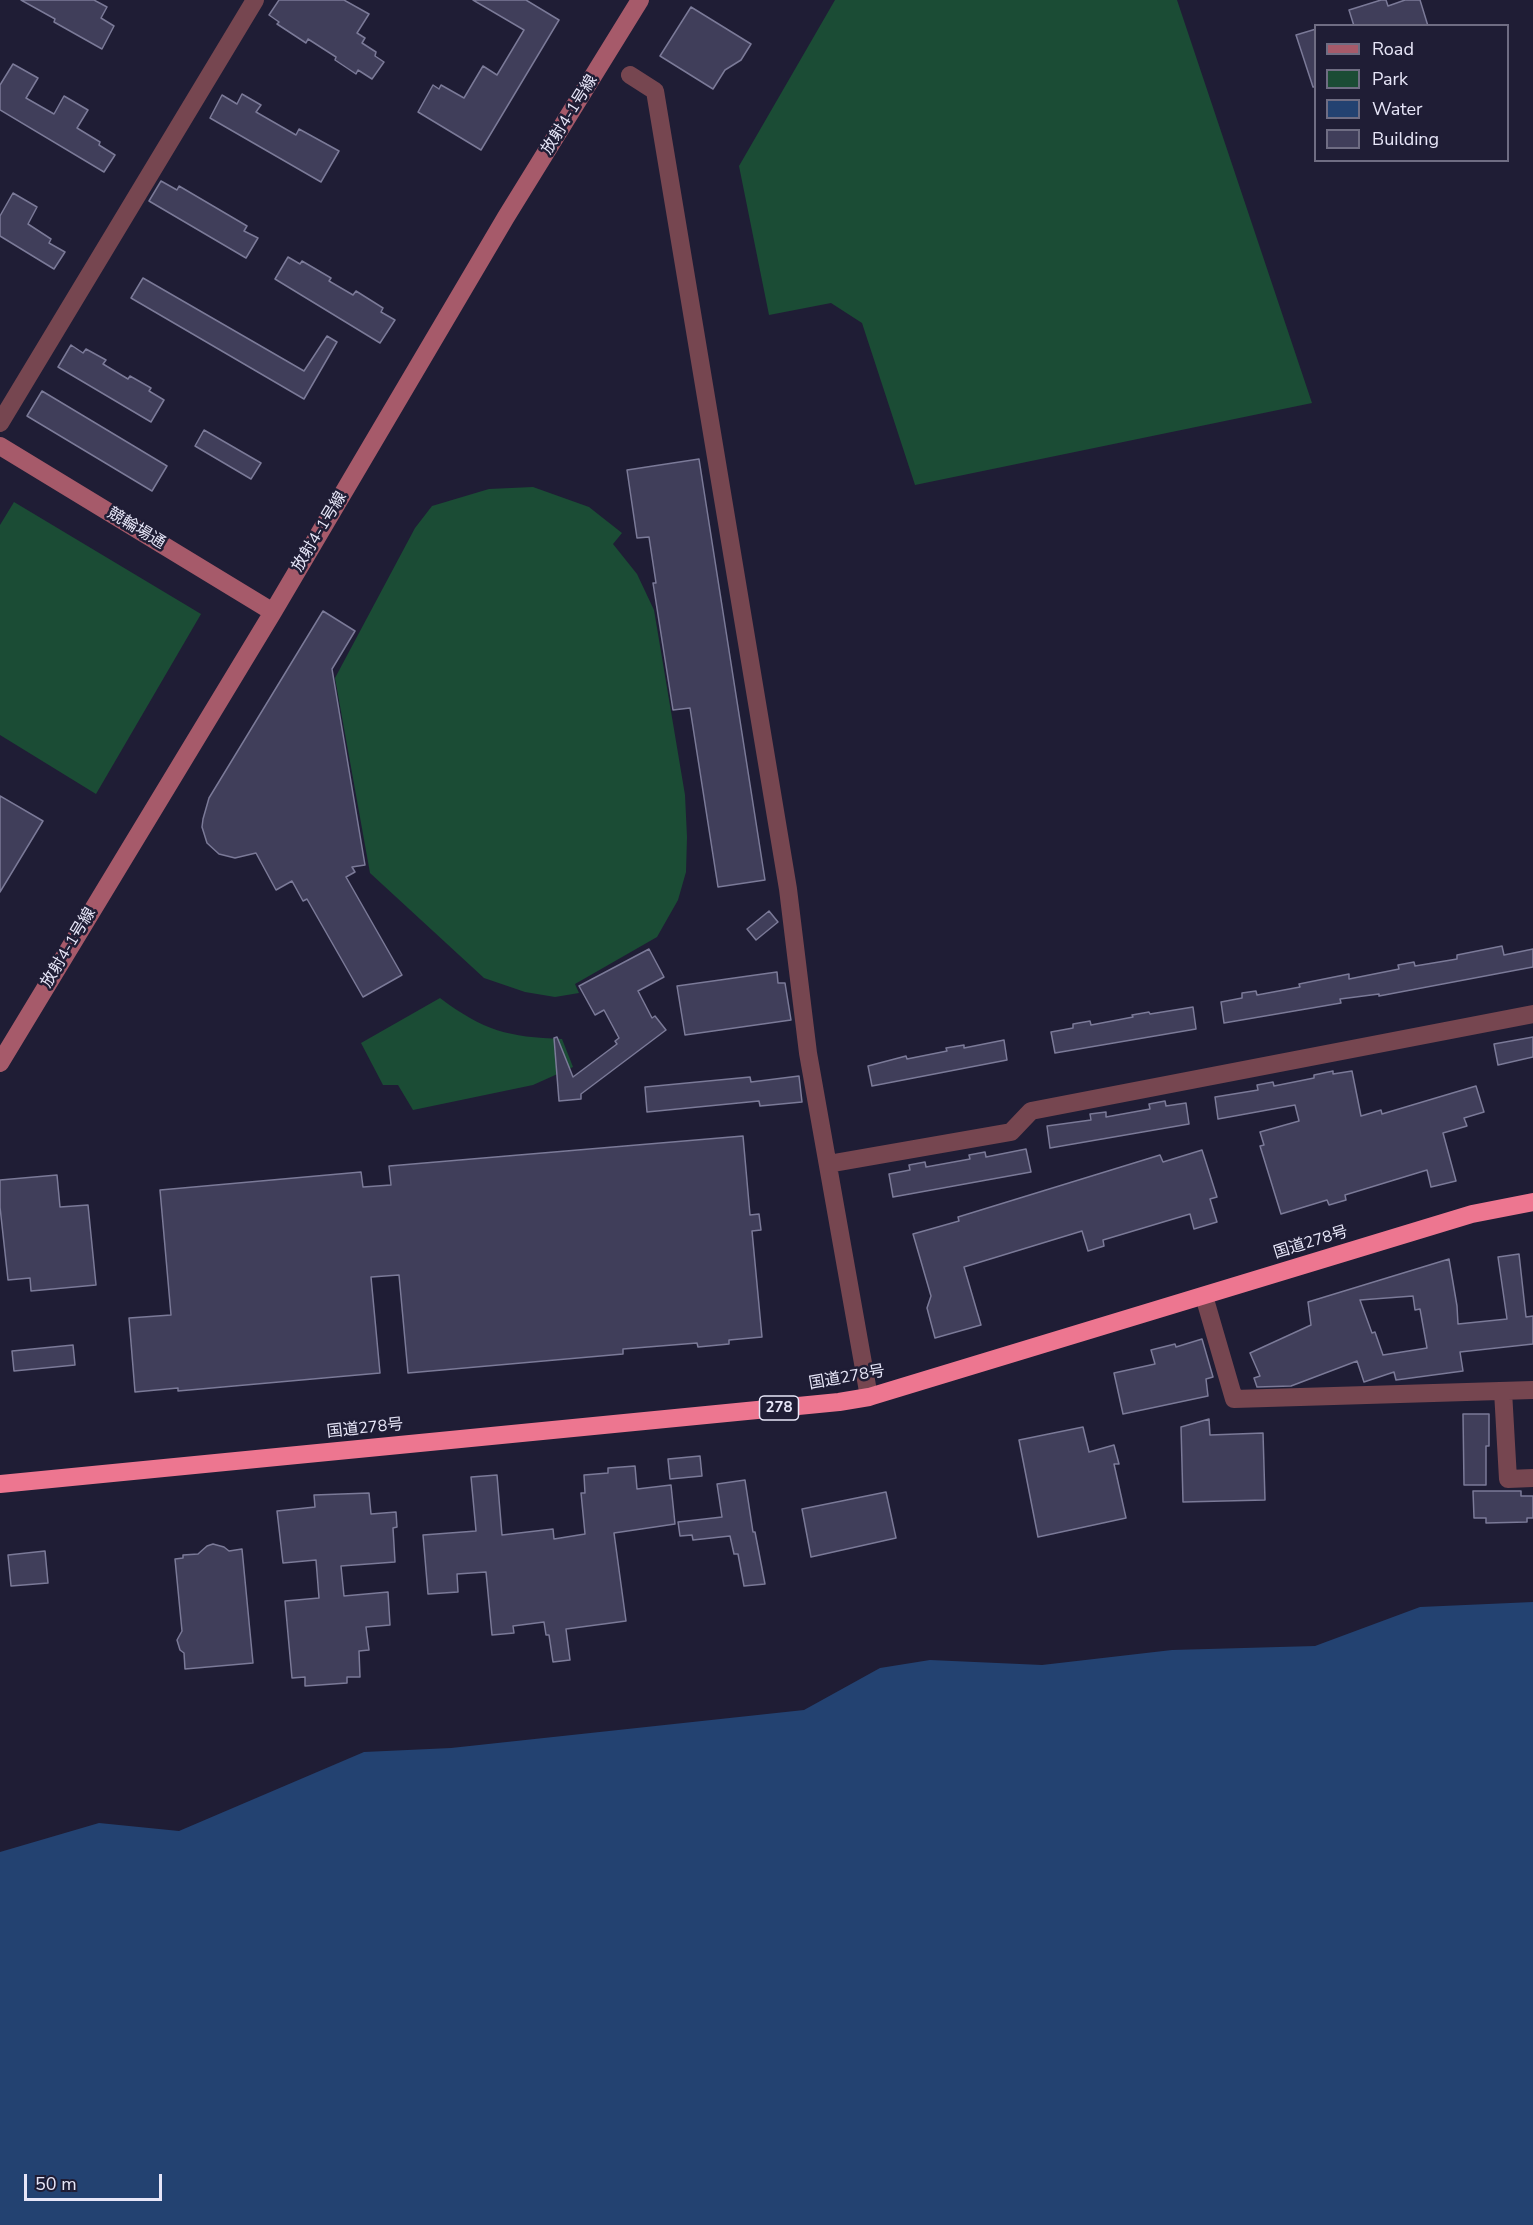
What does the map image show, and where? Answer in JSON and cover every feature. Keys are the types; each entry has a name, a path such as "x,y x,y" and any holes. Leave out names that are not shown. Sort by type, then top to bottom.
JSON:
{"highway":[{"name":"国道278号","path":"0,1484 827,1403 868,1397 1473,1214 1533,1202"}],"street":[{"path":"0,423 255,0"},
{"name":"放射4-1号線","path":"0,1063 273,612 506,217 640,0"},
{"path":"630,75 655,91 788,889 808,1053 868,1397"},
{"name":"競輪場通","path":"0,446 273,612"},
{"path":"828,1164 1011,1132 1031,1111 1533,1014"},
{"path":"1204,1296 1234,1399 1533,1390"},
{"path":"1503,1391 1508,1479 1533,1478"}],"green space":[{"path":"835,0 1177,0 1312,403 915,485 862,323 831,303 769,315 739,166"},
{"path":"533,487 589,507 622,533 613,544 637,574 654,610 685,795 687,837 686,872 678,900 657,937 575,984 579,993 555,997 525,992 484,978 370,873 335,678 415,528 432,506 489,489"},
{"path":"14,502 201,614 96,794 0,735 0,525"},
{"path":"440,998 470,1018 497,1030 511,1034 562,1039 573,1067 533,1085 413,1110 398,1085 383,1085 361,1043"}],"water":[{"path":"1533,1602 1533,2225 0,2225 0,1852 99,1823 179,1831 364,1752 451,1748 804,1710 880,1668 930,1660 1042,1665 1172,1650 1315,1646 1420,1607"}],"building":[{"path":"21,0 94,0 107,7 101,18 114,26 102,49"},
{"path":"279,0 344,0 369,14 357,33 365,38 362,43 376,52 375,56 384,62 372,79 358,70 356,74 335,60 336,57 308,39 306,43 277,24 279,22 269,15"},
{"path":"473,0 526,0 559,20 481,150 418,112 433,85 439,89 441,85 464,98 483,66 497,75 524,30"},
{"path":"1381,0 1386,0 1388,6 1405,0 1420,0 1427,24 1353,24 1349,10"},
{"path":"691,7 751,44 741,60 725,70 713,89 660,56"},
{"path":"1314,30 1314,87 1313,87 1296,35"},
{"path":"13,64 38,78 26,98 54,114 64,96 88,110 77,128 100,142 99,145 115,155 104,172 0,110 0,85"},
{"path":"242,94 261,105 256,112 296,135 299,129 339,151 321,182 210,118 222,95 237,104"},
{"path":"161,181 177,190 179,186 247,226 244,231 258,238 246,258 149,201"},
{"path":"13,193 37,207 28,224 51,239 49,243 65,252 54,269 0,236 0,216"},
{"path":"288,257 300,264 302,261 331,278 329,281 353,295 356,291 383,308 381,312 395,320 380,343 275,279"},
{"path":"143,278 304,371 327,336 337,342 304,399 131,298"},
{"path":"71,345 83,353 86,349 106,360 103,364 128,379 130,376 151,388 149,391 164,400 151,422 58,367"},
{"path":"42,391 167,466 152,491 27,416"},
{"path":"204,430 261,463 251,479 195,446"},
{"path":"699,459 765,880 718,887 690,708 673,710 653,583 656,583 649,537 637,538 627,470"},
{"path":"323,611 355,631 332,669 365,865 352,867 355,872 346,877 402,975 363,997 307,899 303,901 292,881 276,890 256,853 235,858 219,854 207,843 202,827 209,798"},
{"path":"0,796 43,821 0,892"},
{"path":"769,911 778,922 756,940 747,929"},
{"path":"1502,946 1504,955 1533,949 1533,967 1379,996 1379,994 1340,999 1341,1003 1224,1023 1221,1002 1242,998 1242,993 1256,991 1257,995 1349,974 1349,979 1399,969 1398,965 1414,962 1415,966 1457,959 1457,955"},
{"path":"649,949 664,977 638,991 652,1018 655,1016 666,1030 581,1094 581,1099 559,1101 554,1038 557,1037 573,1077 617,1044 615,1041 619,1038 604,1010 595,1015 579,986"},
{"path":"777,972 778,983 785,983 791,1020 685,1035 677,986"},
{"path":"1193,1007 1196,1029 1055,1053 1051,1032 1073,1028 1073,1024 1090,1021 1091,1025 1149,1012 1150,1014"},
{"path":"1533,1037 1533,1057 1498,1065 1494,1044"},
{"path":"1004,1040 1007,1060 872,1086 868,1066 906,1056 907,1059 947,1051 946,1048 964,1045 964,1048"},
{"path":"1333,1071 1333,1074 1352,1071 1361,1116 1381,1110 1382,1114 1476,1086 1484,1112 1464,1118 1467,1126 1443,1133 1456,1181 1431,1187 1427,1170 1345,1195 1346,1200 1329,1205 1327,1200 1281,1214 1260,1146 1264,1145 1260,1132 1299,1121 1295,1105 1218,1119 1215,1097 1258,1090 1257,1085 1273,1082 1274,1086 1314,1078 1314,1075"},
{"path":"799,1076 802,1102 760,1106 759,1101 647,1112 645,1087 750,1077 751,1082"},
{"path":"1165,1101 1166,1106 1186,1103 1189,1124 1050,1148 1047,1126 1091,1120 1090,1114 1106,1112 1106,1117 1150,1109 1149,1104"},
{"path":"743,1136 750,1215 759,1214 761,1230 752,1231 762,1337 729,1340 729,1344 698,1347 697,1343 623,1349 623,1354 408,1373 399,1275 371,1277 380,1373 178,1391 178,1388 135,1392 129,1318 171,1315 160,1190 361,1172 363,1187 391,1185 389,1166"},
{"path":"1026,1149 1031,1172 893,1197 889,1174 910,1170 909,1165 925,1162 926,1167 970,1159 969,1155 985,1152 986,1157"},
{"path":"1202,1150 1217,1197 1210,1199 1217,1222 1194,1229 1190,1214 1103,1240 1104,1246 1088,1251 1082,1231 964,1267 981,1325 935,1338 927,1308 931,1296 913,1234 959,1221 958,1217 1160,1155 1163,1162"},
{"path":"57,1175 60,1207 88,1205 96,1285 31,1291 30,1278 8,1280 0,1207 0,1180"},
{"path":"1519,1254 1526,1317 1533,1316 1533,1344 1460,1352 1463,1371 1396,1380 1394,1372 1364,1382 1357,1361 1291,1386 1257,1387 1254,1378 1260,1376 1250,1353 1311,1325 1308,1302 1449,1259 1458,1324 1507,1319 1498,1257","holes":["1413,1296 1415,1310 1420,1309 1427,1348 1383,1355 1360,1300"]},
{"path":"1202,1339 1213,1377 1206,1379 1208,1396 1123,1414 1114,1373 1155,1364 1151,1350 1175,1344 1176,1347"},
{"path":"73,1345 75,1365 14,1371 12,1351"},
{"path":"1463,1414 1489,1414 1486,1485 1464,1485"},
{"path":"1209,1419 1210,1435 1263,1433 1265,1500 1183,1502 1181,1427"},
{"path":"1083,1427 1089,1452 1114,1445 1119,1464 1114,1464 1126,1518 1038,1537 1019,1440"},
{"path":"700,1456 702,1476 670,1479 668,1459"},
{"path":"635,1466 637,1489 671,1485 675,1524 614,1533 626,1621 566,1629 570,1660 553,1662 549,1635 546,1635 544,1622 513,1626 514,1633 492,1635 486,1572 457,1574 458,1592 428,1594 423,1535 476,1531 471,1477 497,1475 502,1535 553,1529 554,1539 585,1534 581,1493 585,1493 584,1475 608,1473 608,1468"},
{"path":"745,1480 753,1532 755,1532 765,1584 744,1586 738,1554 734,1554 730,1536 693,1540 692,1535 680,1536 678,1522 722,1517 717,1484"},
{"path":"1473,1491 1521,1491 1521,1496 1533,1496 1533,1518 1527,1518 1527,1522 1486,1523 1486,1518 1474,1518"},
{"path":"886,1492 896,1538 811,1557 802,1509"},
{"path":"369,1493 371,1514 396,1512 397,1527 393,1528 395,1562 341,1566 344,1596 388,1592 390,1625 366,1627 369,1650 359,1651 360,1677 347,1677 347,1683 305,1686 305,1677 292,1678 285,1601 319,1598 316,1560 283,1563 277,1511 315,1507 314,1495"},
{"path":"213,1544 229,1551 242,1549 253,1663 185,1669 184,1653 180,1650 177,1640 182,1631 175,1559 183,1558 183,1555 198,1554"},
{"path":"45,1551 48,1583 11,1586 8,1555"}]}
